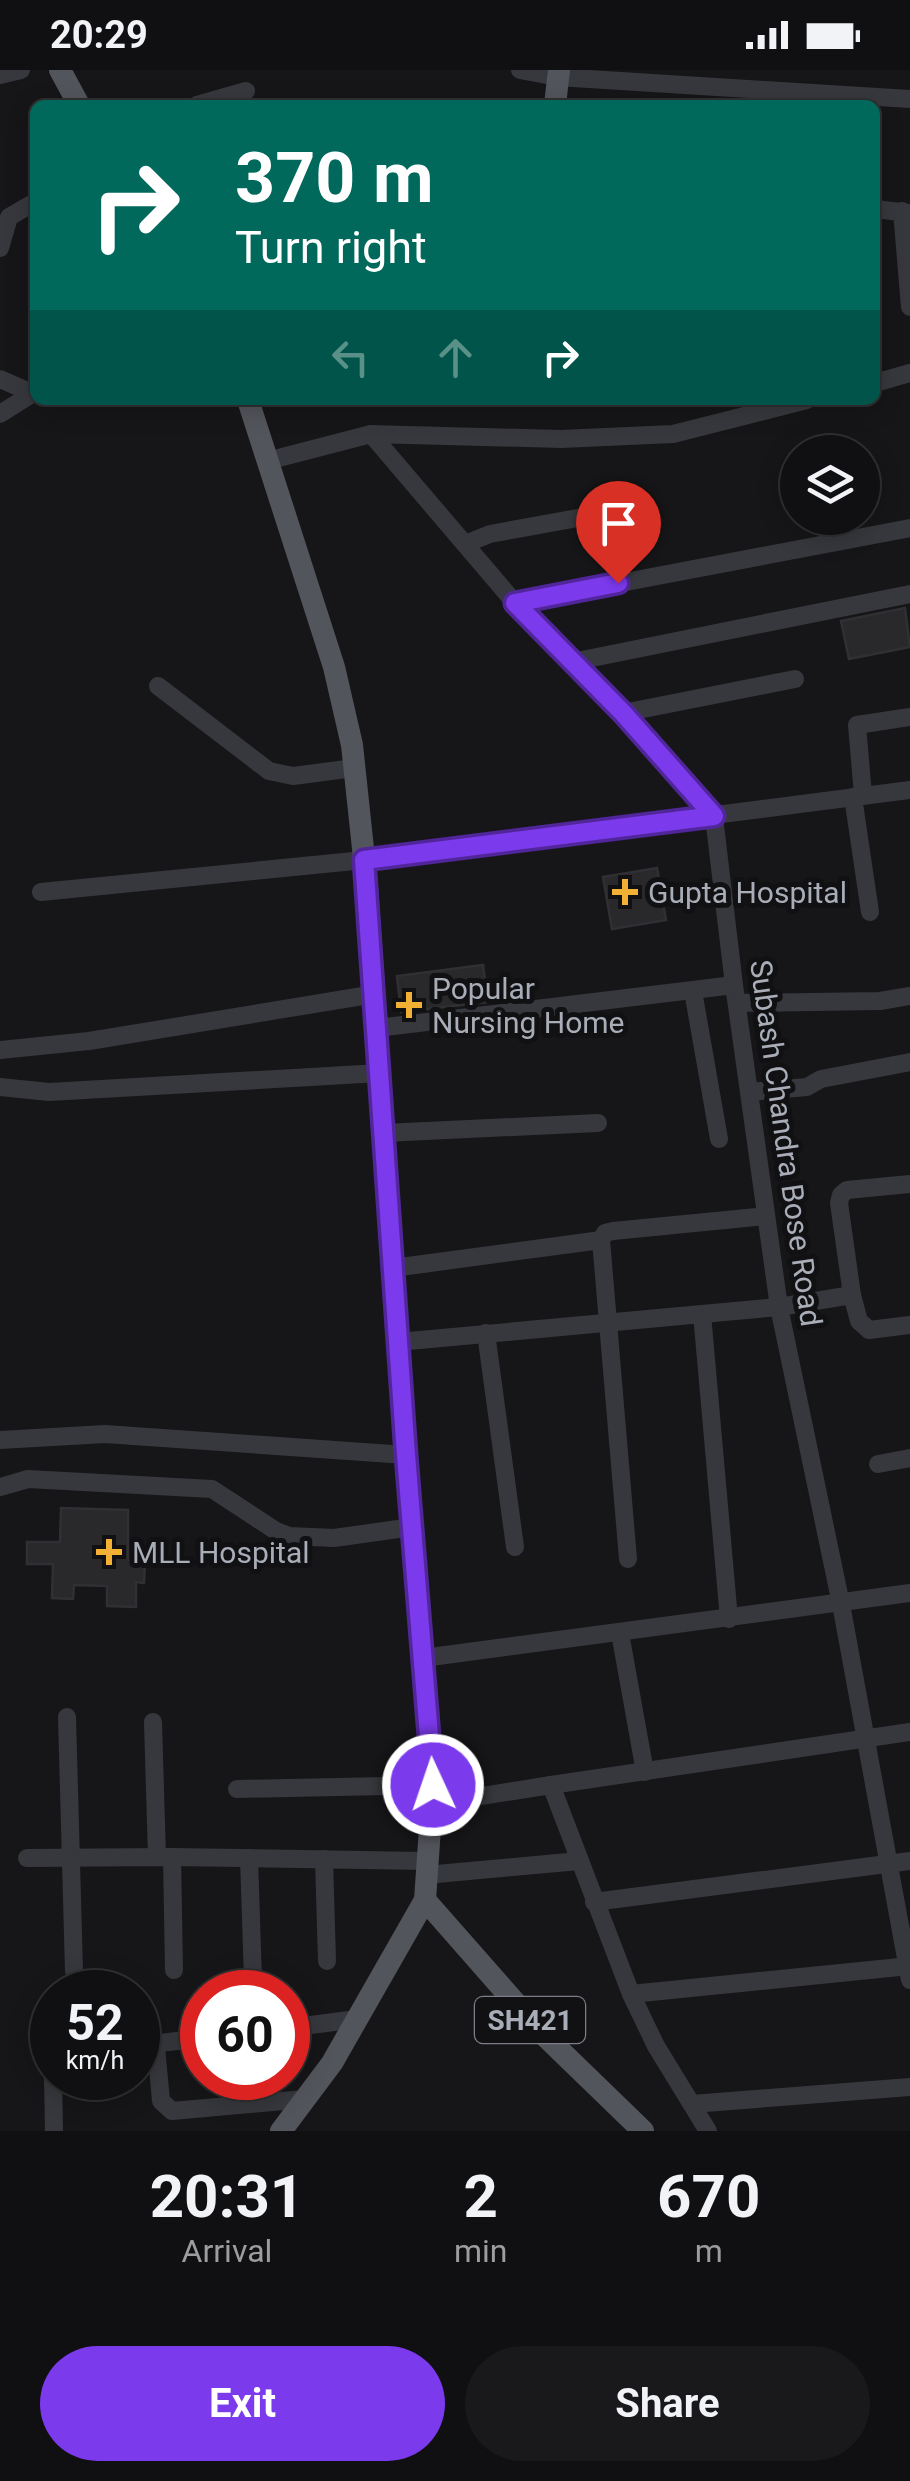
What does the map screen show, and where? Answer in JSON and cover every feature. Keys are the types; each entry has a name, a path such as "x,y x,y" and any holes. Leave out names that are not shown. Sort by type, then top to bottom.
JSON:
{"main road":[{"path":"60,70 76,100"},
{"path":"555,100 558,74"},
{"path":"250,405 334,667 354,768 377,1028 432,1794 425,1900 332,2063 310,2092"},
{"name":"SH421","path":"425,1900 541,2032 643,2131"},
{"path":"282,2131 304,2100"}],"street":[{"path":"0,76 21,70"},
{"path":"520,70 910,99"},
{"path":"214,100 246,91"},
{"path":"0,248 9,217 30,205"},
{"path":"880,209 906,212 910,306"},
{"path":"880,381 910,374"},
{"path":"0,379 30,391"},
{"path":"0,414 30,395"},
{"path":"267,461 371,434 561,439 672,434 787,405"},
{"path":"371,434 515,603 623,713 714,816"},
{"path":"465,544 490,534 633,508"},
{"path":"515,603 910,528"},
{"path":"572,662 910,594"},
{"path":"623,713 796,678"},
{"path":"158,686 269,771 292,776 354,768"},
{"path":"870,912 858,796 857,725 910,718"},
{"path":"41,892 364,860 910,790"},
{"name":"Subash Chandra Bose Road","path":"714,816 780,1308 841,1604 909,1971"},
{"path":"693,990 718,1139"},
{"path":"377,1028 693,990 880,1001 910,996"},
{"path":"0,1050 89,1041 374,994"},
{"path":"749,1092 808,1088 821,1080 910,1062"},
{"path":"0,1087 67,1091 380,1073"},
{"path":"384,1133 598,1123"},
{"path":"910,1184 848,1190 841,1195 840,1203 852,1296 863,1326 870,1330 910,1326"},
{"path":"393,1268 601,1240 613,1231 766,1216"},
{"path":"601,1240 628,1560"},
{"path":"398,1342 780,1308 852,1296"},
{"path":"702,1314 729,1619"},
{"path":"486,1333 515,1547"},
{"path":"0,1440 105,1434 406,1455"},
{"path":"878,1464 910,1458"},
{"path":"0,1487 28,1479 212,1489 289,1536 334,1538 412,1527"},
{"path":"424,1658 910,1593"},
{"path":"620,1633 645,1772"},
{"path":"67,1717 74,1970"},
{"path":"152,1722 174,1970"},
{"path":"236,1789 432,1794 552,1785 910,1732"},
{"path":"552,1785 631,1994 656,2046 708,2131"},
{"path":"27,1858 324,1859 426,1868 579,1861"},
{"path":"249,1858 253,1970"},
{"path":"324,1859 326,1960"},
{"path":"594,1902 910,1861"},
{"path":"631,1994 909,1971"},
{"path":"310,2025 357,2020"},
{"path":"180,2041 156,2047 161,2101 165,2107 172,2110 293,2100"},
{"path":"692,2104 910,2088"},
{"path":"53,2100 54,2131"}],"building":[{"path":"905,608 910,647 849,659 841,621"},
{"path":"657,868 666,920 612,929 603,877"},
{"path":"483,965 488,1002 401,1012 397,976"},
{"path":"61,1508 128,1510 128,1560 145,1561 144,1583 136,1582 136,1607 107,1606 107,1586 74,1585 73,1599 52,1598 53,1564 27,1564 27,1542 60,1542"}],"place":[{"name":"Gupta Hospital","path":"625,892"},
{"name":"Popular Nursing Home","path":"409,1005"},
{"name":"MLL Hospital","path":"109,1552"}],"route":[{"path":"433,1785 364,860 714,816 623,713 515,603 618,583"}]}
